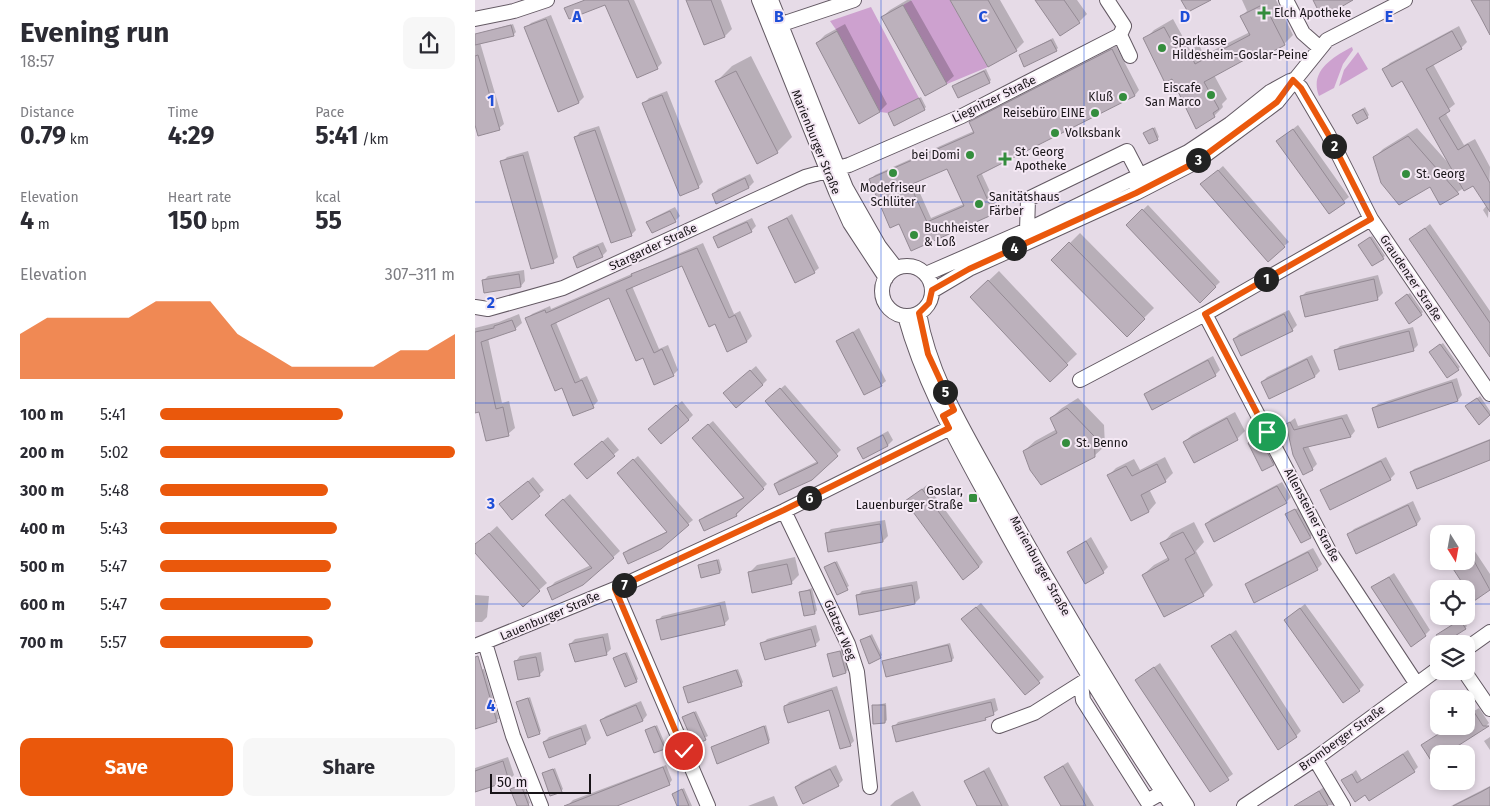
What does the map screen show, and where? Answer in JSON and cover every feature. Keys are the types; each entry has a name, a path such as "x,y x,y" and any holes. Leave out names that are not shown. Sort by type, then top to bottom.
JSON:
{"street":[{"path":"475,19 514,11 547,0"},
{"name":"Marienburger Straße","path":"759,0 775,26 833,169 879,246 891,273"},
{"name":"Marienburger Straße","path":"771,0 775,26"},
{"path":"775,26 854,0"},
{"path":"1107,0 1124,26 1120,35 1130,56"},
{"path":"1286,0 1303,33 1320,48"},
{"path":"932,290 969,269 1136,193 1196,162 1249,125 1277,102 1327,40 1405,0"},
{"name":"Liegnitzer Straße","path":"833,169 962,116 1120,35"},
{"path":"926,274 1027,230 1189,152 1230,124 1270,92 1293,80"},
{"name":"Graudenzer Straße","path":"1293,80 1301,88 1328,134 1371,219 1490,394"},
{"path":"1027,230 1028,199 1127,151 1140,176 1136,193"},
{"name":"Stargarder Straße","path":"475,307 488,309 563,288 805,176 833,169"},
{"path":"1080,380 1205,314 1371,219"},
{"path":"913,266 926,274 932,290 929,303 919,313 905,316 898,314 886,305 882,291 891,273 913,266"},
{"name":"Marienburger Straße","path":"919,313 928,354 952,419"},
{"name":"Allensteiner Straße","path":"1205,314 1329,551 1416,683"},
{"name":"Marienburger Straße","path":"905,316 920,366 952,419 1046,607 1172,806"},
{"name":"Lauenburger Straße","path":"480,644 615,589 784,510 952,419 967,403"},
{"name":"Glatzer Weg","path":"784,510 848,644 857,672 870,786"},
{"path":"615,589 707,806"},
{"path":"1475,643 1490,632"},
{"path":"480,644 513,736 541,806"},
{"name":"Bromberger Straße","path":"1243,806 1315,760 1430,674"},
{"path":"999,726 1034,713 1090,678"},
{"name":"Marienburger Straße","path":"1090,678 1187,806"},
{"path":"1471,680 1490,709"},
{"path":"1315,760 1343,806"}],"shaded area":[{"path":"912,0 950,0 988,67 947,84 903,5"},
{"path":"871,7 919,98 888,113 880,112 830,21"},
{"path":"1352,47 1353,50 1343,64 1334,88 1319,96 1317,79 1320,72 1337,55"},
{"path":"1358,52 1368,69 1339,86 1344,70"}],"building":[{"path":"585,0 628,0 658,69 637,78 605,5 569,19 564,8"},
{"path":"686,0 711,0 725,37 704,45"},
{"path":"950,0 988,0 1017,51 988,67"},
{"path":"1035,0 1064,0 1080,23 1060,36"},
{"path":"1181,0 1211,0 1188,12"},
{"path":"1313,0 1353,0 1322,18"},
{"path":"1471,0 1490,0 1490,35 1480,16"},
{"path":"1264,4 1285,45 1262,57 1259,52 1204,82 1219,109 1213,113 1215,117 1196,129 1172,79 1165,83 1143,38 1164,27 1181,58 1190,53 1195,64 1250,35 1240,16"},
{"path":"903,5 947,84 925,96 881,17"},
{"path":"546,19 579,103 558,112 524,27"},
{"path":"511,25 514,36 475,45 475,34"},
{"path":"837,31 880,112 859,124 816,43"},
{"path":"1452,31 1462,49 1426,69 1450,111 1439,118 1458,150 1468,144 1490,183 1490,212 1473,186 1464,191 1402,81 1392,87 1382,69"},
{"path":"1051,40 1057,51 1024,67 1019,55"},
{"path":"1112,49 1135,96 977,176 994,214 911,251 899,224 890,228 869,179 974,133 969,122","holes":["947,169 964,206 927,222 910,185"]},
{"path":"478,55 500,130 478,136 475,125 475,56"},
{"path":"736,71 778,153 757,164 715,81"},
{"path":"984,71 990,83 958,98 952,86"},
{"path":"662,95 699,188 680,196 642,103"},
{"path":"919,98 925,110 894,126 888,113"},
{"path":"1363,109 1368,118 1357,124 1352,115"},
{"path":"1153,128 1158,140 1149,144 1143,133"},
{"path":"1293,129 1345,203 1329,214 1276,141"},
{"path":"595,130 632,236 611,243 574,137"},
{"name":"St. Georg","path":"1408,136 1459,194 1440,205 1430,187 1399,205 1381,183 1373,157"},
{"path":"523,155 554,263 531,269 500,161"},
{"path":"1218,170 1285,247 1268,262 1200,184"},
{"path":"745,178 749,188 716,204 712,194"},
{"path":"1142,209 1216,287 1200,303 1126,225"},
{"path":"670,211 676,222 652,233 646,222"},
{"path":"787,218 815,273 795,283 768,227"},
{"path":"747,222 752,232 718,248 713,237"},
{"path":"1425,228 1490,323 1490,357 1409,239"},
{"path":"1370,237 1384,259 1372,266 1358,245"},
{"path":"1069,242 1145,319 1127,337 1051,260"},
{"path":"598,246 603,257 577,268 573,257"},
{"path":"697,248 729,318 735,315 747,342 727,352 715,324 709,327 682,266 626,290 654,353 662,349 674,376 654,385 643,358 636,361 609,298 551,325 575,383 582,380 594,408 573,416 562,388 555,391 525,318 545,310 546,313 632,276 631,274"},
{"path":"519,274 521,287 484,293 482,280"},
{"path":"1374,279 1378,300 1305,317 1300,296"},
{"path":"988,280 1068,365 1050,382 970,297"},
{"path":"1407,294 1422,315 1409,324 1395,303"},
{"path":"1284,314 1293,331 1241,356 1233,339"},
{"path":"512,320 516,330 481,342 496,409 503,407 509,436 486,441 479,412 475,413 475,332 494,328 494,326"},
{"path":"1409,331 1414,351 1339,370 1334,350"},
{"path":"853,332 882,386 864,395 836,341"},
{"path":"1440,344 1459,370 1447,378 1429,352"},
{"path":"1307,359 1315,377 1269,399 1261,382"},
{"path":"1208,360 1216,376 1152,410 1144,394"},
{"path":"750,370 763,385 736,408 723,393"},
{"path":"1452,382 1458,401 1378,428 1372,408"},
{"path":"780,388 838,456 812,480 779,495 774,484 818,463 765,401"},
{"path":"1477,398 1490,415 1479,425 1465,406"},
{"path":"676,405 689,420 661,444 648,429"},
{"name":"St. Benno","path":"1067,408 1094,436 1095,457 1041,485 1030,470 1023,451 1057,433 1050,418"},
{"path":"1227,418 1238,440 1194,463 1183,442"},
{"path":"1342,418 1351,437 1303,448 1313,470 1303,475 1293,455 1286,424 1290,422 1294,430"},
{"path":"708,424 764,489 736,514 737,516 704,531 699,520 744,498 692,438"},
{"path":"883,435 888,446 863,459 857,448"},
{"path":"1259,437 1274,465 1262,471 1248,443"},
{"path":"1490,440 1490,460 1417,489 1410,472"},
{"path":"602,441 615,456 587,479 574,464"},
{"path":"633,459 689,525 661,549 628,564 623,553 667,532 617,473"},
{"path":"1381,461 1391,480 1330,510 1320,490"},
{"path":"1157,464 1166,482 1141,495 1149,512 1131,521 1107,475 1126,466 1132,476"},
{"path":"528,481 540,496 512,520 499,504"},
{"path":"1277,486 1287,503 1214,542 1205,524"},
{"path":"922,489 979,567 963,580 905,501"},
{"path":"563,499 614,558 583,585 552,600 547,588 592,568 545,515"},
{"path":"1408,505 1417,525 1356,554 1347,534"},
{"path":"1295,509 1311,538 1301,543 1285,514"},
{"path":"880,524 883,542 828,552 825,533"},
{"path":"1183,532 1195,553 1185,559 1204,596 1164,617 1142,575 1169,560 1160,543"},
{"path":"489,533 540,591 523,607 475,553 475,544"},
{"path":"1086,541 1104,573 1085,584 1067,552"},
{"path":"1308,552 1318,570 1254,603 1245,584"},
{"path":"717,560 720,573 701,578 698,565"},
{"path":"835,562 848,590 837,595 824,567"},
{"path":"1475,563 1490,590 1475,600 1475,580 1460,580 1454,570 1475,570"},
{"path":"787,564 792,584 752,593 748,572"},
{"path":"1389,577 1426,636 1411,647 1371,587"},
{"path":"912,585 915,604 859,615 856,595"},
{"path":"810,590 815,614 804,616 799,592"},
{"path":"720,605 725,625 661,640 656,620"},
{"path":"976,607 1040,683 1025,695 961,619"},
{"path":"1300,608 1360,691 1343,703 1284,620"},
{"path":"1452,625 1463,625 1466,629 1456,635 1436,635"},
{"path":"811,629 816,646 765,660 760,643"},
{"path":"1230,634 1297,737 1278,750 1211,646"},
{"path":"870,636 881,658 869,664 860,640"},
{"path":"603,637 607,655 575,662 569,644"},
{"path":"948,645 952,661 886,677 882,661"},
{"path":"840,651 846,673 833,677 827,654"},
{"path":"625,653 637,682 625,687 613,658"},
{"path":"478,656 497,722 475,729 475,657"},
{"path":"536,657 540,676 518,680 514,661"},
{"path":"1154,667 1229,780 1210,792 1135,680"},
{"path":"736,670 742,686 688,703 683,687"},
{"path":"832,690 851,746 840,749 829,710 788,723 784,710 784,706"},
{"path":"528,698 540,734 528,738 516,702"},
{"path":"991,702 994,715 985,718 986,720 896,742 892,726"},
{"path":"636,705 643,721 607,736 600,720"},
{"path":"872,705 885,705 885,723 873,724"},
{"path":"694,712 706,740 694,745 682,717"},
{"path":"1475,714 1483,726 1489,726 1475,735"},
{"path":"655,726 665,749 654,753 645,730"},
{"path":"764,726 769,743 717,764 711,747"},
{"path":"581,728 586,744 549,758 543,742"},
{"path":"1437,735 1475,735 1459,745 1430,745 1430,759 1421,745"},
{"path":"1403,754 1415,772 1369,801 1365,795 1355,802 1341,780 1352,774 1357,783"},
{"path":"503,761 509,781 475,792 475,771"},
{"path":"1063,766 1086,806 1061,806 1044,777"},
{"path":"663,767 670,785 617,806 564,806"},
{"path":"553,769 562,792 550,796 542,773"},
{"path":"830,769 839,786 803,804 795,787"},
{"path":"984,771 1002,806 977,806 964,781"},
{"path":"521,785 529,806 517,806 510,789"},
{"path":"1490,787 1490,806 1453,806 1481,792"},
{"path":"682,789 689,806 677,806 672,794"},
{"path":"1319,791 1328,806 1294,806"}],"place":[{"name":"Elch Apotheke","path":"1264,13"},
{"name":"Sparkasse Hildesheim-Goslar-Peine","path":"1162,48"},
{"name":"Eiscafe San Marco","path":"1211,95"},
{"name":"Kluß","path":"1123,97"},
{"name":"Reisebüro EINE","path":"1095,113"},
{"name":"Volksbank","path":"1055,133"},
{"name":"bei Domi","path":"970,155"},
{"name":"St. Georg Apotheke","path":"1005,159"},
{"name":"Modefriseur Schlüter","path":"893,173"},
{"name":"St. Georg","path":"1406,174"},
{"name":"Sanitätshaus Färber","path":"979,204"},
{"name":"Buchheister & Loß","path":"914,235"},
{"name":"St. Benno","path":"1066,443"},
{"name":"Goslar, Lauenburger Straße","path":"973,498"}],"route":[{"path":"684,751 615,589 784,510 949,428 943,416 954,410 928,354 919,313 929,303 932,290 969,269 1136,193 1196,162 1249,125 1277,102 1293,80 1301,88 1328,134 1371,219 1205,314 1267,432"}]}
